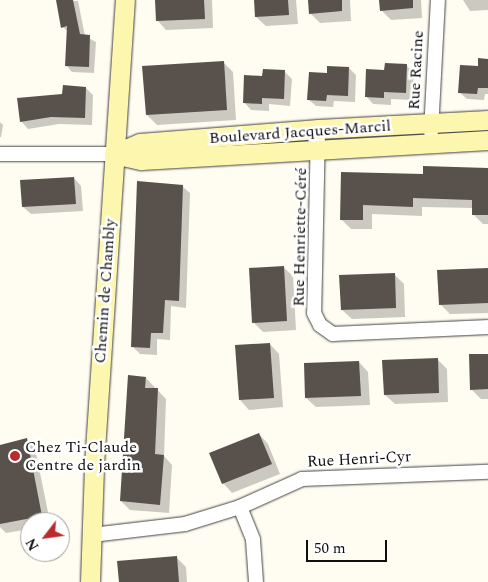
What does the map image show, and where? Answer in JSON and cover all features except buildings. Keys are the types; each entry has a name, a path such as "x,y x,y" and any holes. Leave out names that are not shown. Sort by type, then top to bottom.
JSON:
{"street":[{"name":"Chemin de Chambly","path":"90,582 114,154 119,126 125,0"},
{"name":"Rue Racine","path":"432,142 431,123 438,0"},
{"name":"Boulevard Jacques-Marcil","path":"114,154 140,143 318,128 488,120"},
{"name":"Rue Henriette-Céré","path":"318,128 314,313 320,325 333,334 488,327"},
{"name":"Boulevard Jacques-Marcil","path":"0,154 114,154 142,160 319,148 488,140"},
{"name":"Rue Henri-Cyr","path":"92,535 186,524 240,507 302,479 488,472"},
{"path":"240,507 253,540 256,582"}],"place":[{"name":"Chez Ti-Claude Centre de jardin","path":"15,456"}]}
